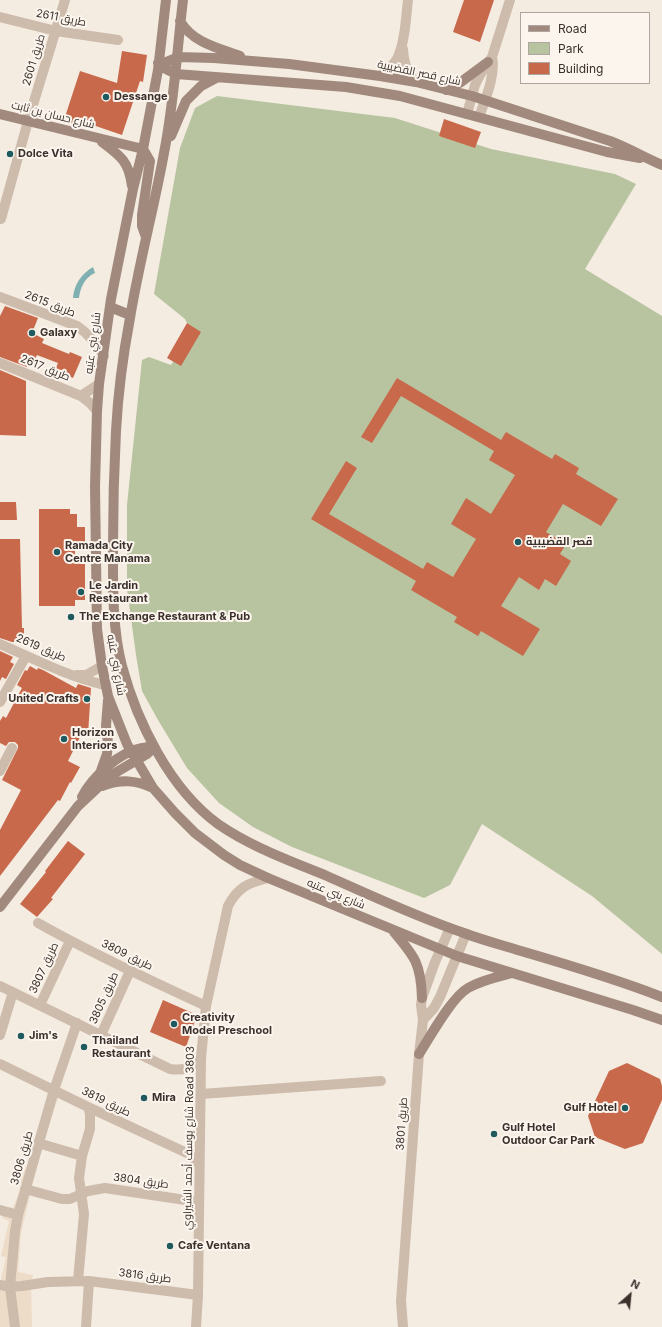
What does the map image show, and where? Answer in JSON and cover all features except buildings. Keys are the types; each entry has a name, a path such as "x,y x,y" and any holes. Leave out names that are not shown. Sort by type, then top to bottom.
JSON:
{"main road":[{"name":"شارع بني عتبه","path":"166,0 159,66 110,307 99,384 97,411 95,487 97,629 108,696 131,751 154,788 175,813 195,832 224,855 240,865 457,956 662,1020"},
{"name":"شارع بني عتبه","path":"183,0 176,74 165,149 130,315 122,367 116,428 113,575 116,633 122,665 135,706 146,733 170,771 204,812 220,825 256,846 397,907 466,934 601,975 662,997"},
{"path":"180,21 185,29 197,40 250,60"},
{"path":"159,66 178,57"},
{"name":"شارع قصر القضيبية","path":"178,57 250,60 289,64 416,82 472,96 610,141 629,148 662,165"},
{"path":"446,90 456,86 490,60"},
{"path":"159,66 176,74"},
{"name":"شارع قصر القضيبية","path":"176,74 346,87 400,96 607,152 646,158"},
{"path":"165,149 186,102 201,86 216,78"},
{"name":"شارع حسان بن ثابت","path":"0,114 28,120 99,140 143,149"},
{"name":"شارع حسان بن ثابت","path":"99,140 124,160 130,173 133,190"},
{"path":"143,149 150,161 142,214 142,226 146,238"},
{"path":"110,307 130,315"},
{"path":"101,771 107,754 108,743 106,726 108,696"},
{"path":"78,806 91,782 101,771 131,751 154,747"},
{"path":"0,907 78,806 110,776 147,754 154,747"},
{"path":"97,788 117,781 137,782 154,788"},
{"path":"393,930 410,951 415,960 421,980 422,998"},
{"path":"419,1054 454,1000 467,988 483,981 512,973"}],"street":[{"name":"طريق 2601","path":"1,219 28,120 65,0"},
{"path":"380,76 389,69 398,58 408,0"},
{"path":"467,114 478,80 490,60 510,0"},
{"name":"طريق 2611","path":"0,17 56,31 118,40"},
{"path":"402,41 403,61 416,82"},
{"path":"479,117 485,100 493,65 490,60"},
{"name":"طريق 2615","path":"0,297 77,326 86,332 104,356"},
{"name":"طريق 2617","path":"0,363 77,394 90,403 97,411"},
{"path":"77,394 99,384"},
{"name":"طريق 2619","path":"0,644 73,675 91,682 105,685"},
{"path":"0,702 26,656"},
{"name":"طريق 2619","path":"73,675 86,675 102,666"},
{"path":"0,771 12,748"},
{"name":"شارع يوسف أحمد الشيراوي Road 3803","path":"196,1327 198,1295 201,1058 206,1006 228,906 239,890 255,882 268,878"},
{"name":"طريق 3809","path":"38,923 130,971 206,1006"},
{"path":"422,998 440,949 450,928"},
{"path":"423,1020 434,1008 440,997 466,934"},
{"name":"طريق 3807","path":"40,1005 70,941"},
{"name":"طريق 3805","path":"101,1035 130,971"},
{"path":"0,986 170,1069 187,1069 195,1065 201,1058"},
{"path":"0,1035 13,992"},
{"name":"طريق 3801","path":"403,1327 401,1301 419,1054 423,1020 421,1005 422,998"},
{"name":"طريق 3806","path":"15,1327 5,1286 18,1215 54,1090 77,1023"},
{"name":"طريق 3819","path":"0,1064 189,1154 199,1164"},
{"path":"201,1094 381,1081"},
{"path":"78,1281 84,1214 79,1178 82,1156 90,1121 88,1107"},
{"path":"38,1143 82,1156"},
{"name":"طريق 3804","path":"25,1189 62,1199 70,1199 96,1188 105,1188 199,1202"},
{"path":"0,1210 18,1215"},
{"path":"86,1327 89,1281"},
{"name":"طريق 3816","path":"5,1286 22,1286 48,1282 89,1281 198,1295"}],"green space":[{"path":"217,96 395,118 491,149 615,174 636,184 585,269 662,316 662,954 592,896 482,824 450,885 424,898 292,847 253,827 219,803 187,768 142,691 127,589 127,505 142,360 149,357 171,365 193,327 154,294 180,148 195,108"}],"shaded area":[{"path":"61,1089 41,1150 21,1233 18,1272 33,1275 31,1285 32,1327 0,1327 0,1283 6,1257 1,1256 9,1221 2,1218 3,1206 13,1208 22,1185 19,1182 28,1164 36,1137"}],"water":[{"path":"93,267 95,273 88,277 84,283 79,298 73,298 79,280"}],"place":[{"name":"Dessange","path":"106,97"},
{"name":"Dolce Vita","path":"10,154"},
{"name":"Galaxy","path":"32,333"},
{"name":"قصر القضيبية","path":"518,542"},
{"name":"Ramada City Centre Manama","path":"57,552"},
{"name":"Le Jardin Restaurant","path":"81,592"},
{"name":"The Exchange Restaurant & Pub","path":"71,617"},
{"name":"United Crafts","path":"87,699"},
{"name":"Horizon Interiors","path":"64,739"},
{"name":"Creativity Model Preschool","path":"174,1024"},
{"name":"Jim's","path":"21,1036"},
{"name":"Thailand Restaurant","path":"84,1047"},
{"name":"Mira","path":"144,1098"},
{"name":"Gulf Hotel","path":"625,1108"},
{"name":"Gulf Hotel Outdoor Car Park","path":"494,1134"},
{"name":"Cafe Ventana","path":"170,1246"}]}
